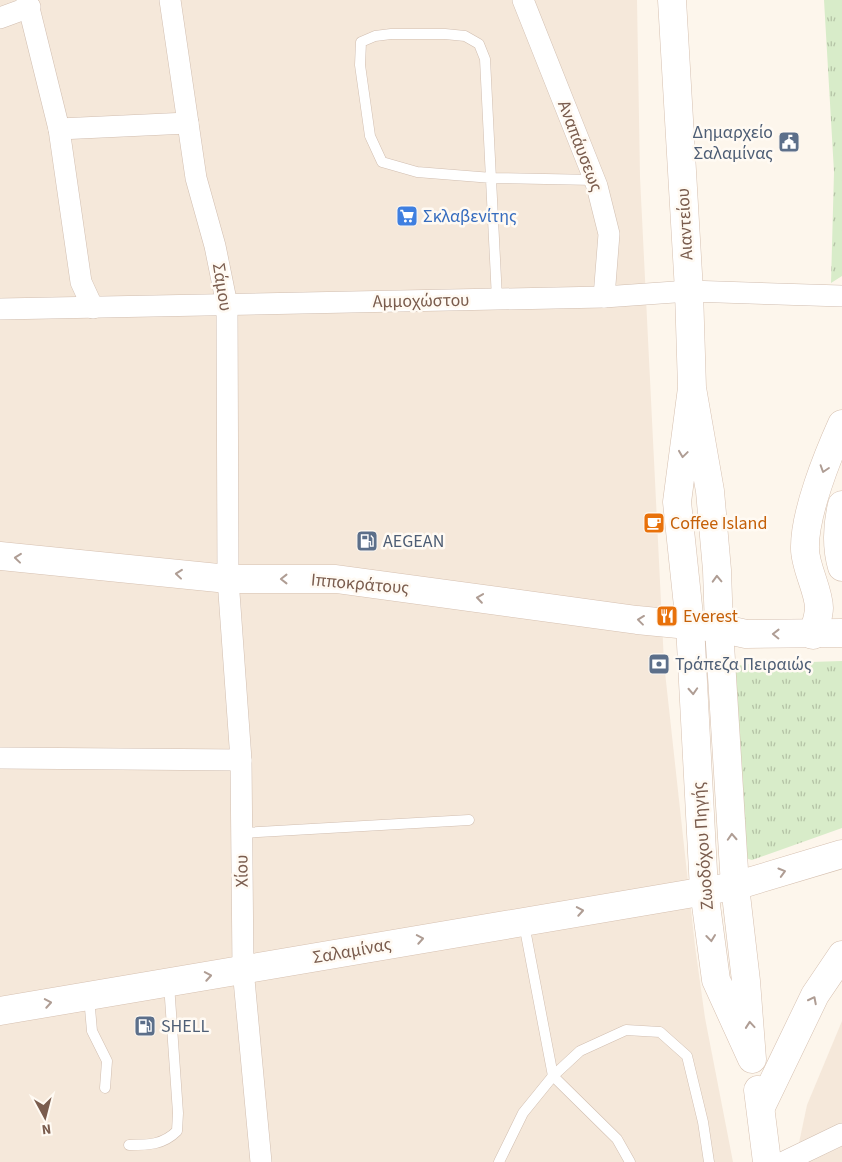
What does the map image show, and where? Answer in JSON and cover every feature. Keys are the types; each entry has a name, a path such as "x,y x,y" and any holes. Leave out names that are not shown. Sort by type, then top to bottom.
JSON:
{"main road":[{"name":"Αιαντείου","path":"672,0 689,291 692,388 710,491 717,570 719,628"},
{"name":"Αιαντείου","path":"690,625 677,502 692,388"},
{"path":"813,635 819,609 804,551 805,534 832,446 842,424"},
{"path":"842,505 838,523 838,552 842,567"},
{"name":"Ιπποκράτους","path":"0,556 228,579 336,579 637,620 719,628 746,634 813,635 842,633"},
{"name":"Ζωοδόχου Πηγής","path":"690,625 704,890 716,980 752,1058"},
{"name":"Ζωοδόχου Πηγής","path":"719,628 735,886 752,1058 761,1107 767,1162"},
{"name":"Σαλαμίνας","path":"0,1011 735,886 842,854"},
{"path":"761,1107 815,995 842,955"}],"street":[{"name":"Σάμου","path":"170,0 196,178 215,246 227,305 228,579"},
{"name":"Αναπάυσεως","path":"523,0 594,180 609,234 604,298"},
{"path":"0,18 28,4 59,129 81,282 93,308"},
{"path":"59,129 188,123"},
{"name":"Αμμοχώστου","path":"0,309 604,298 689,291 842,296"},
{"name":"Χίου","path":"228,579 241,760 243,970 261,1162"},
{"path":"0,758 241,760"},
{"path":"784,1162 842,1134"}],"lane":[{"path":"497,299 492,178 485,59 479,44 465,36 445,34 391,34 375,36 361,42 360,65 370,136 382,162 417,172 492,178 594,180"},
{"path":"242,833 469,820"},
{"path":"524,921 553,1076 617,1139 630,1162"},
{"path":"129,1145 155,1144 169,1139 176,1132 178,1113 168,983"},
{"path":"89,996 92,1031 107,1061 105,1088"},
{"path":"499,1162 523,1113 553,1076 580,1051 626,1030 660,1032 687,1056 703,1122 709,1162"}],"shaded area":[{"path":"0,0 637,0 640,177 664,663 695,946 705,1018 733,1162 0,1162"},
{"path":"842,1021 842,1162 795,1162 807,1105"}],"green space":[{"path":"824,0 842,0 842,276 831,283 834,172"},
{"path":"842,661 842,828 752,860 741,857 732,666"}],"place":[{"name":"Δημαρχείο Σαλαμίνας","path":"789,142"},
{"name":"Σκλαβενίτης","path":"407,216"},
{"name":"Coffee Island","path":"654,523"},
{"name":"AEGEAN","path":"367,541"},
{"name":"Everest","path":"667,616"},
{"name":"Τράπεζα Πειραιώς","path":"659,664"},
{"name":"SHELL","path":"145,1026"}]}
